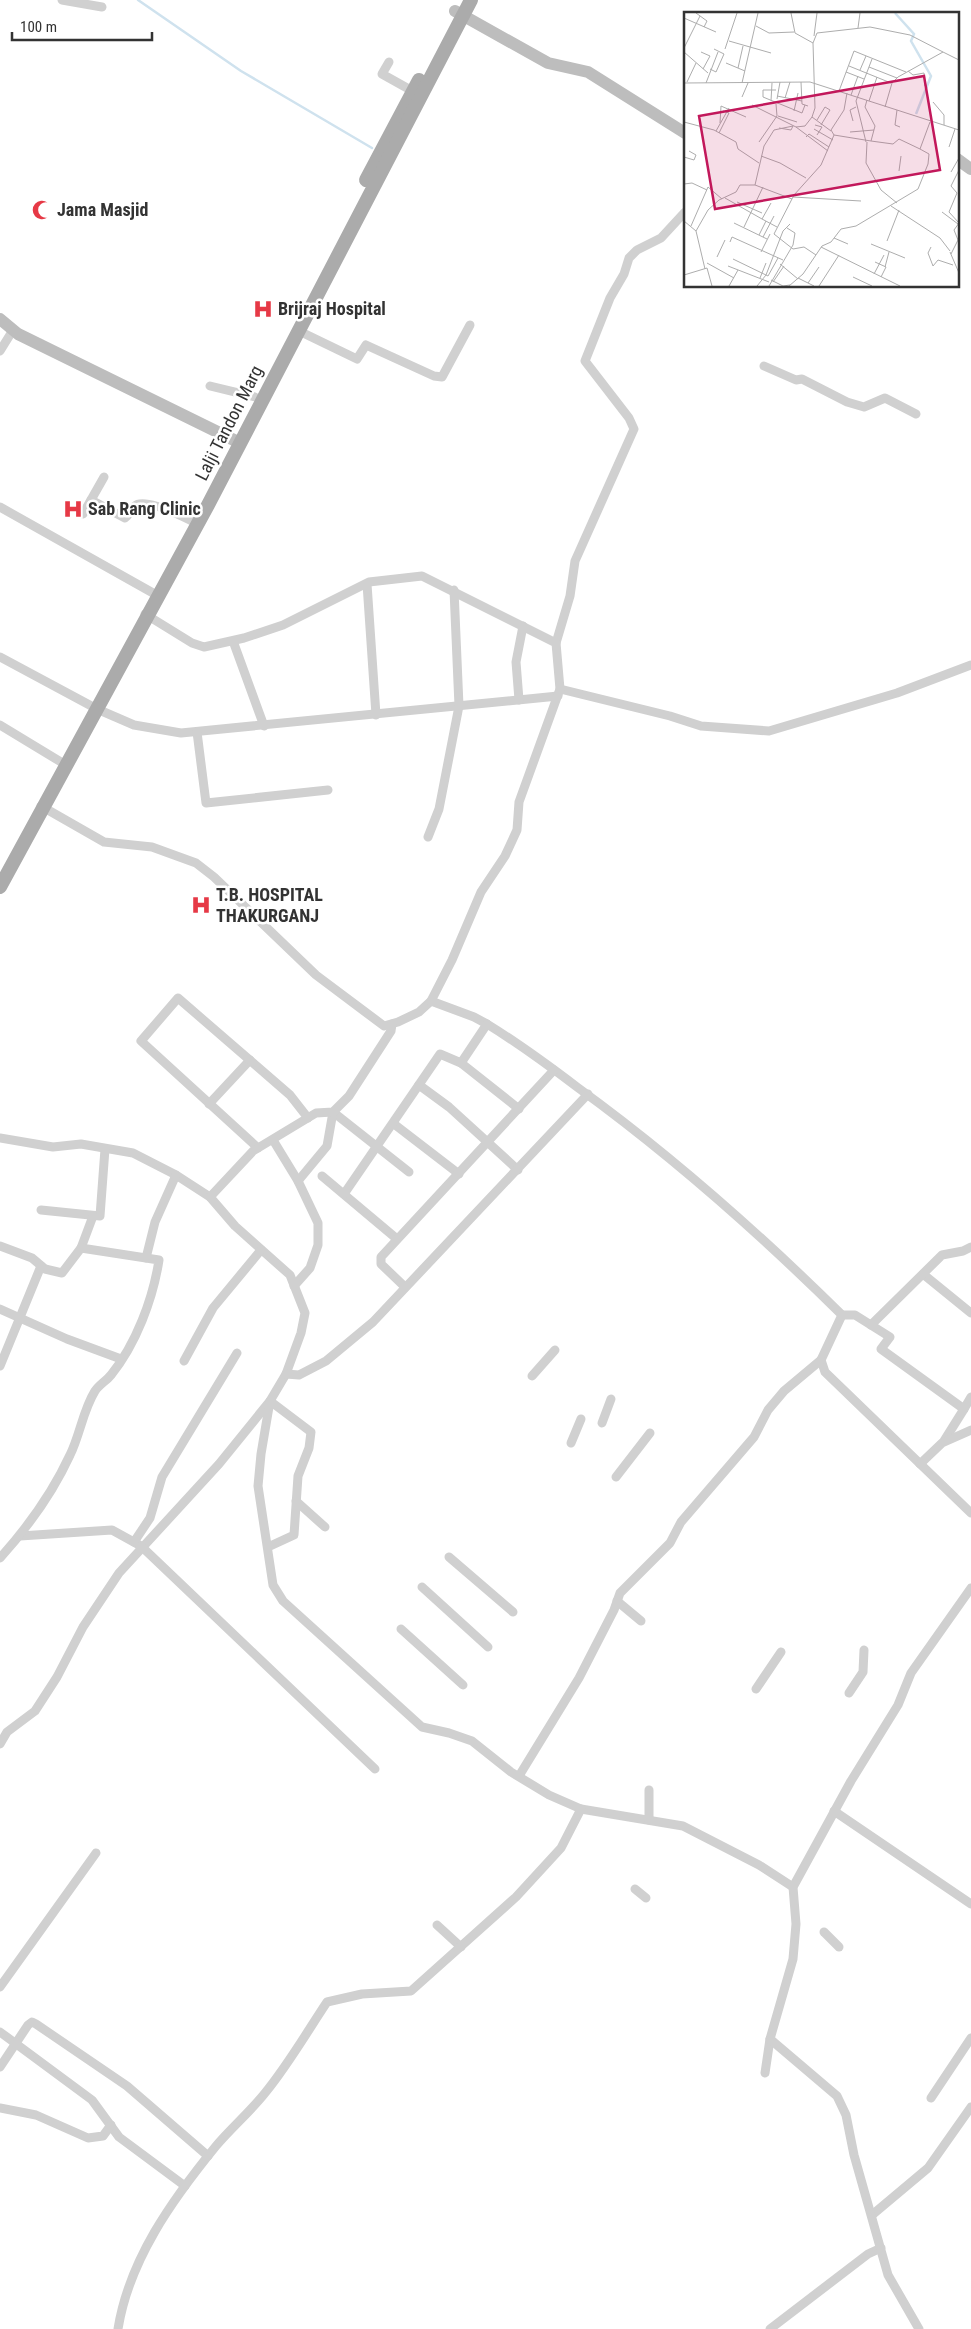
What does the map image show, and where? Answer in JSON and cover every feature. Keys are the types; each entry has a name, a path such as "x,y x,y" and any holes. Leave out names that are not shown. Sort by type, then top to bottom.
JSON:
{"main road":[{"name":"Lalji Tandon Marg","path":"1,878 237,442 255,397 340,241 460,9 471,0"},
{"name":"Lalji Tandon Marg","path":"145,614 153,593 192,521 299,331 340,241"}],"street":[{"path":"62,0 102,7"},
{"path":"460,9 548,63 588,72 684,132"},
{"path":"389,62 382,74 416,94"},
{"path":"958,160 971,169"},
{"path":"41,806 104,842 152,847 196,863 214,877 316,975 384,1026 419,1012 431,1001 452,960 481,892 505,856 517,830 519,802 559,693 556,643 570,596 575,561 634,429 630,418 585,361 610,298 624,274 629,258 636,250 661,238 684,213"},
{"path":"0,318 13,330 237,442"},
{"path":"299,331 356,359 366,345 434,376 442,377 470,325"},
{"path":"0,351 13,330"},
{"path":"764,366 796,380 802,379 864,407 884,398 916,414"},
{"path":"210,386 255,397"},
{"path":"83,514 104,477"},
{"path":"91,500 125,518 134,506 140,504 166,509 192,521"},
{"path":"0,507 153,593"},
{"path":"145,614 192,644 204,646 233,641 283,625 367,584 404,576 422,576 454,590 556,643"},
{"path":"367,584 376,715"},
{"path":"428,837 439,809 460,706 454,590"},
{"path":"519,700 516,662 522,626"},
{"path":"233,641 264,726"},
{"path":"0,657 94,708 134,725 181,733 519,700 559,693 670,716 701,726 770,731 897,693 971,665"},
{"path":"0,725 64,763"},
{"path":"197,732 206,803 328,790"},
{"path":"258,1148 141,1041 178,998 290,1095 308,1118"},
{"path":"431,1001 474,1017 487,1024 637,1130 710,1190 764,1238 842,1314 855,1315 890,1336 881,1349 964,1409"},
{"path":"298,1180 327,1146 333,1112 349,1096 391,1031 392,1024"},
{"path":"461,1064 487,1024"},
{"path":"344,1194 394,1124 440,1054 461,1064 519,1109"},
{"path":"210,1104 250,1060"},
{"path":"405,1288 380,1261 397,1239 554,1070"},
{"path":"419,1085 449,1106 518,1170"},
{"path":"286,1374 300,1375 326,1361 373,1322 588,1094"},
{"path":"210,1198 253,1151 316,1113 333,1112 409,1172"},
{"path":"394,1124 458,1174"},
{"path":"0,1138 53,1147 81,1144 133,1154 176,1175 210,1198 235,1226 290,1275 305,1313 302,1333 286,1374 270,1401 219,1464 138,1544"},
{"path":"273,1140 298,1180 318,1223 318,1245 310,1268 294,1286"},
{"path":"41,1210 100,1216 106,1149"},
{"path":"146,1258 155,1222 176,1175"},
{"path":"322,1176 397,1239"},
{"path":"0,1246 32,1258 45,1269 62,1273 81,1248 94,1216"},
{"path":"871,1325 942,1255 963,1251 971,1247"},
{"path":"0,1558 20,1536 70,1456 95,1391 111,1375 137,1331 155,1284 159,1260 81,1248"},
{"path":"184,1361 213,1308 261,1250"},
{"path":"0,1366 41,1266"},
{"path":"923,1274 971,1312"},
{"path":"0,1309 67,1339 121,1359"},
{"path":"519,1776 579,1678 620,1593 670,1542 680,1522 754,1437 768,1410 784,1391 821,1360 842,1314"},
{"path":"532,1376 555,1350"},
{"path":"0,1744 7,1732 35,1711 57,1677 83,1627 138,1544 150,1518 162,1477 236,1353"},
{"path":"821,1360 825,1372 971,1513"},
{"path":"810,1369 825,1372"},
{"path":"920,1464 942,1443 971,1397"},
{"path":"602,1423 611,1399"},
{"path":"268,1546 294,1535 298,1476 309,1448 311,1432 270,1401"},
{"path":"270,1401 261,1454 258,1486 273,1585 283,1601 422,1727 450,1733 472,1741 519,1776 549,1795 581,1809 683,1826 759,1865 793,1887"},
{"path":"571,1443 580,1419"},
{"path":"942,1443 971,1430"},
{"path":"616,1477 650,1433"},
{"path":"296,1502 324,1527"},
{"path":"20,1536 112,1530 138,1544 375,1769"},
{"path":"449,1557 513,1612"},
{"path":"422,1587 488,1647"},
{"path":"764,2073 770,2039 793,1959 796,1924 793,1887 834,1811 898,1705 911,1673 971,1588"},
{"path":"617,1601 641,1621"},
{"path":"401,1628 464,1685"},
{"path":"850,1693 863,1672 864,1650"},
{"path":"756,1689 781,1652"},
{"path":"648,1820 649,1790"},
{"path":"118,2329 122,2304 137,2264 172,2203 208,2156 265,2093 327,2002 362,1994 410,1991 516,1897 561,1848 581,1809"},
{"path":"834,1811 971,1904"},
{"path":"0,1987 96,1853"},
{"path":"635,1889 646,1898"},
{"path":"437,1925 461,1947"},
{"path":"824,1932 839,1947"},
{"path":"0,2068 15,2043 32,2022 127,2086 208,2156"},
{"path":"0,2032 92,2100 119,2137 185,2186"},
{"path":"932,2098 971,2038"},
{"path":"770,2039 837,2096 846,2115 854,2155 888,2275 918,2329"},
{"path":"872,2215 928,2168 971,2107"},
{"path":"0,2108 36,2115 88,2138 103,2136 111,2125"},
{"path":"770,2329 868,2254 881,2248"}],"waterway":[{"path":"138,0 241,71 372,148"}],"place":[{"name":"Jama Masjid","path":"42,210"},
{"name":"Brijraj Hospital","path":"263,309"},
{"name":"Sab Rang Clinic","path":"73,509"},
{"name":"T.B. HOSPITAL THAKURGANJ","path":"201,905"}]}
